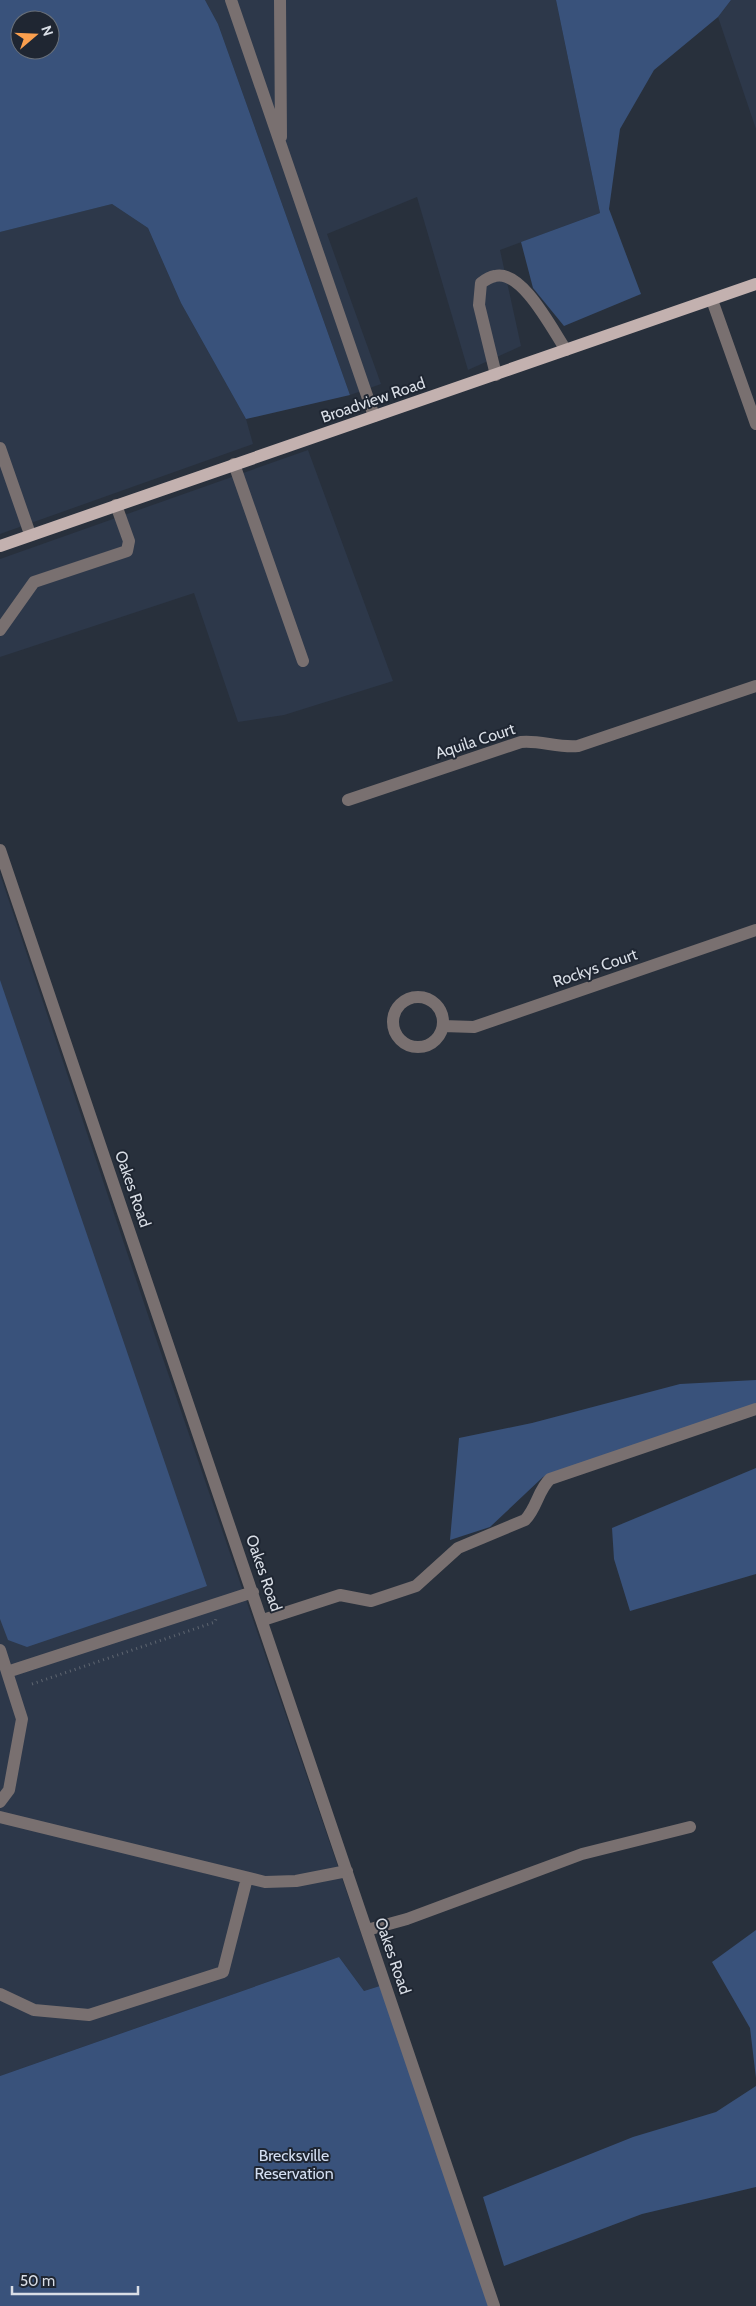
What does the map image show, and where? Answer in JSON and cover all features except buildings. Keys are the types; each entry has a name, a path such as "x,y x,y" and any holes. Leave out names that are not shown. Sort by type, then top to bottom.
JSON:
{"main road":[{"name":"Broadview Road","path":"0,546 30,534 756,284"}],"street":[{"path":"231,0 374,416"},
{"path":"280,0 281,144"},
{"path":"496,375 479,305 481,282 496,275 515,280 536,302 566,350"},
{"path":"712,300 756,424"},
{"path":"0,448 30,534"},
{"path":"234,464 303,661"},
{"path":"0,630 34,582 127,551 129,541 116,505"},
{"name":"Aquila Court","path":"348,800 521,742 532,741 569,747 578,746 756,686"},
{"name":"Oakes Road","path":"0,850 494,2306"},
{"name":"Rockys Court","path":"443,1026 474,1027 756,930"},
{"path":"262,1620 340,1595 371,1601 416,1586 458,1548 525,1520 530,1515 544,1485 550,1479 756,1409"},
{"path":"8,1672 253,1592"},
{"path":"0,1650 22,1719 9,1790 0,1802"},
{"path":"0,1817 265,1882 296,1881 347,1871"},
{"path":"367,1930 407,1919 582,1854 690,1827"},
{"path":"0,1994 34,2010 89,2015 223,1972 247,1878"}],"path":[{"path":"32,1684 215,1622 217,1618"}],"shaded area":[{"path":"205,0 556,0 600,213 500,250 521,346 468,370 417,197 327,234 381,384 350,395 218,24"},
{"path":"731,0 756,0 756,129 718,17"},
{"path":"112,204 148,228 181,303 246,419 253,444 0,534 0,232"},
{"path":"308,450 393,681 284,715 238,722 194,593 0,657 0,559"},
{"path":"0,874 150,1321 375,1974 383,1985 364,1991 339,1957 0,2076"}],"green space":[{"path":"0,0 205,0 218,24 350,395 246,419 181,303 148,228 112,204 0,232"},
{"path":"556,0 731,0 718,17 654,70 620,129 609,209 641,294 564,326 533,288 521,242 600,213"},
{"path":"0,980 207,1586 27,1647 8,1640 0,1619"},
{"path":"756,1380 756,1408 543,1477 490,1527 450,1540 459,1438 532,1423 680,1384"},
{"path":"756,1468 756,1574 630,1611 614,1559 612,1528"},
{"path":"756,1930 756,2078 750,2028 712,1962"},
{"name":"Brecksville Reservation","path":"339,1957 364,1991 383,1985 491,2306 0,2306 0,2076"},
{"path":"756,2086 756,2187 642,2214 504,2266 483,2197 633,2137 716,2112"}]}
